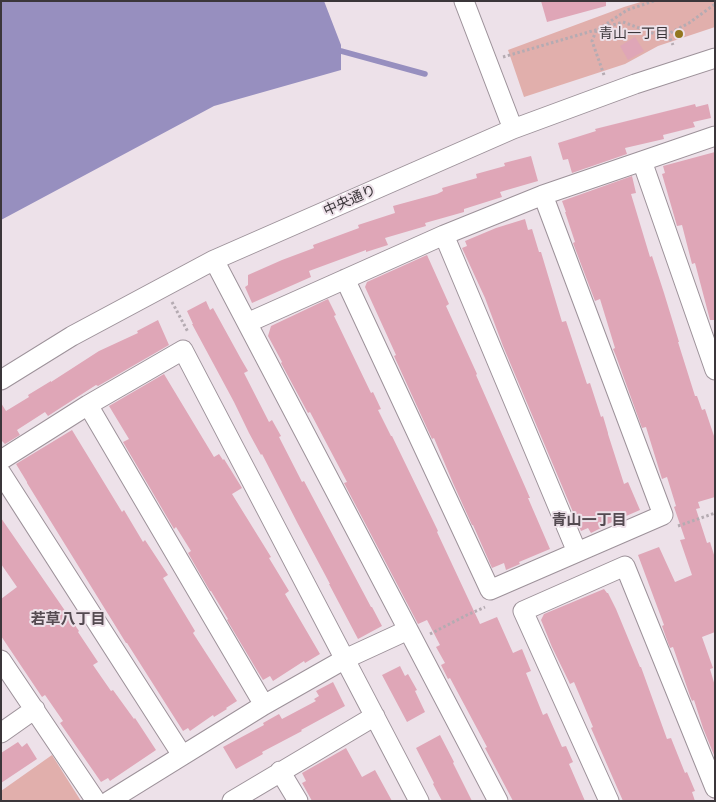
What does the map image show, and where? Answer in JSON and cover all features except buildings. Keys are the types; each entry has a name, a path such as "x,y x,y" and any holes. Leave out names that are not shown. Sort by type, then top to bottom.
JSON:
{"street":[{"path":"464,1 513,129"},
{"name":"中央通り","path":"1,380 72,336 214,260 513,129 635,84 715,58"},
{"path":"247,324 444,235 543,195 715,136"},
{"path":"642,161 715,370"},
{"path":"345,280 490,590 663,515 543,195"},
{"path":"444,235 577,552"},
{"path":"214,260 498,801"},
{"path":"1,460 88,405 183,350 419,801"},
{"path":"88,405 264,705"},
{"path":"1,473 182,755"},
{"path":"609,801 523,611 625,566 715,788"},
{"path":"109,801 264,705 345,659 408,630"},
{"path":"1,660 96,801"},
{"path":"1,733 35,709"},
{"path":"232,801 374,716"},
{"path":"280,771 298,801"}],"path":[{"path":"604,75 592,41 596,31 628,10 654,1"},
{"path":"500,58 623,22 655,34 668,34 689,23 715,4"},
{"path":"668,34 673,45"},
{"path":"172,302 189,334"}],"shaded area":[{"path":"1,1 324,1 341,45 341,70 214,106 1,220"},
{"path":"644,1 715,1 715,27 658,46 625,64 524,97 508,50"},
{"path":"52,755 81,801 1,801 1,791"}],"waterway":[{"path":"341,51 425,74"}],"place":[{"name":"青山一丁目","path":"679,34"}],"district":[{"name":"青山一丁目","path":"589,521"},
{"name":"若草八丁目","path":"68,620"}]}
